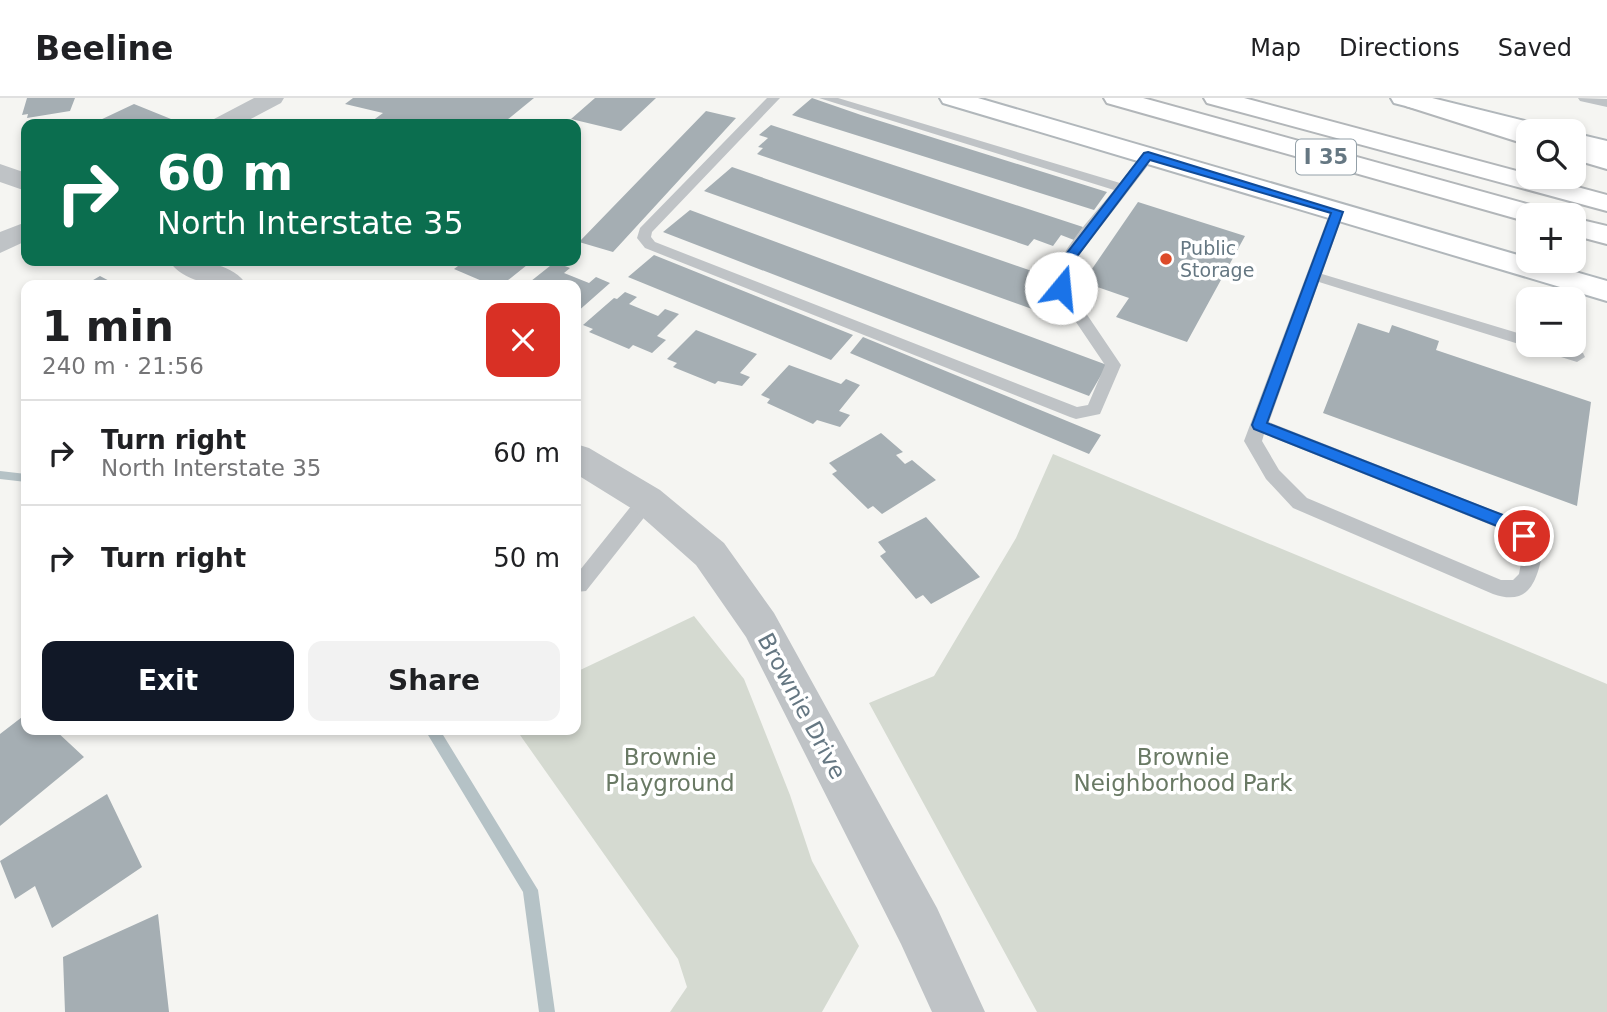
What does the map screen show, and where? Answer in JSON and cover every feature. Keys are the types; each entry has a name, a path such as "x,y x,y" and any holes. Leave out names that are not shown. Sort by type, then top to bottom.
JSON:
{"main road":[{"path":"952,98 1607,291"},
{"name":"I 35","path":"1116,98 1516,210"},
{"name":"I 35","path":"1216,98 1607,203"},
{"path":"1409,100 1516,126"},
{"path":"1409,100 1516,132"},
{"path":"1586,144 1607,149"},
{"path":"1586,155 1607,161"},
{"path":"1586,229 1607,235"}],"street":[{"path":"232,119 272,98"},
{"path":"0,172 21,181"},
{"path":"0,244 21,233"},
{"path":"194,266 223,280"},
{"name":"Brownie Drive","path":"581,460 647,500 710,554 760,625 919,926 959,1012"}],"lane":[{"path":"774,98 645,231 644,237 650,245 1076,413 1094,410 1113,365 1061,288 1060,280 1066,262 1148,156"},
{"path":"825,98 1121,188"},
{"path":"1584,98 1607,103"},
{"path":"1259,425 1503,522 1524,536 1534,551 1528,578 1517,588 1500,588 1300,503 1278,484 1261,459 1253,441 1337,212"},
{"path":"1314,276 1516,338"},
{"path":"581,582 647,500"}],"green space":[{"name":"Brownie Neighborhood Park","path":"1053,454 1607,684 1607,1012 1037,1012 869,703 934,676 1016,538"},
{"name":"Brownie Playground","path":"694,616 744,679 790,795 812,861 859,946 822,1012 670,1012 687,987 678,959 520,735 581,735 581,670"}],"building":[{"path":"27,98 75,98 70,111 27,118 28,114 22,115"},
{"path":"353,98 534,98 508,119 375,119 383,113 345,104"},
{"path":"595,98 656,98 621,131 581,121 581,119 571,119"},
{"path":"812,98 1107,192 1094,210 792,115"},
{"path":"134,104 171,119 102,119"},
{"path":"706,111 736,118 613,252 581,243"},
{"path":"771,125 1083,227 1074,240 1061,235 1053,246 1034,239 1028,246 757,154 763,148 758,147 768,138 759,135"},
{"path":"732,167 1052,278 1041,293 1068,302 1057,318 704,191"},
{"name":"Public Storage","path":"1138,202 1245,236 1187,342 1116,317 1129,298 1083,282"},
{"path":"690,210 1107,365 1089,396 663,232"},
{"path":"654,255 853,335 831,360 628,277"},
{"path":"458,266 526,266 508,280 480,280 454,269"},
{"path":"550,266 565,266 570,268 564,273 589,283 596,277 610,283 581,309 581,280 532,280"},
{"path":"625,292 637,297 629,304 658,316 665,309 679,314 657,336 666,340 652,353 633,345 629,349 589,332 593,329 583,325"},
{"path":"1358,323 1389,333 1392,325 1439,341 1436,350 1591,402 1577,506 1323,413"},
{"path":"696,330 757,354 740,373 750,377 742,386 718,381 715,384 673,367 677,363 667,359"},
{"path":"863,337 1101,435 1089,454 850,353"},
{"path":"789,365 841,384 846,379 860,385 839,411 850,415 840,427 817,420 813,424 767,403 770,399 761,395"},
{"path":"881,433 903,452 896,455 905,464 912,460 936,480 882,514 873,506 868,509 832,474 837,471 829,463"},
{"path":"926,517 980,577 931,604 923,595 916,599 880,556 886,552 878,542"},
{"path":"21,718 21,735 60,735 84,757 0,826 0,734"},
{"path":"107,794 142,867 52,928 35,886 15,899 0,861"},
{"path":"158,914 169,1012 65,1012 63,957"}],"waterway":[{"path":"0,475 21,477"},
{"path":"435,735 530,890 547,1012"}],"place":[{"name":"Public Storage","path":"1166,259"}],"route":[{"path":"1061,288 1060,280 1066,262 1148,156 1337,212 1259,425 1503,522 1524,536"}]}
